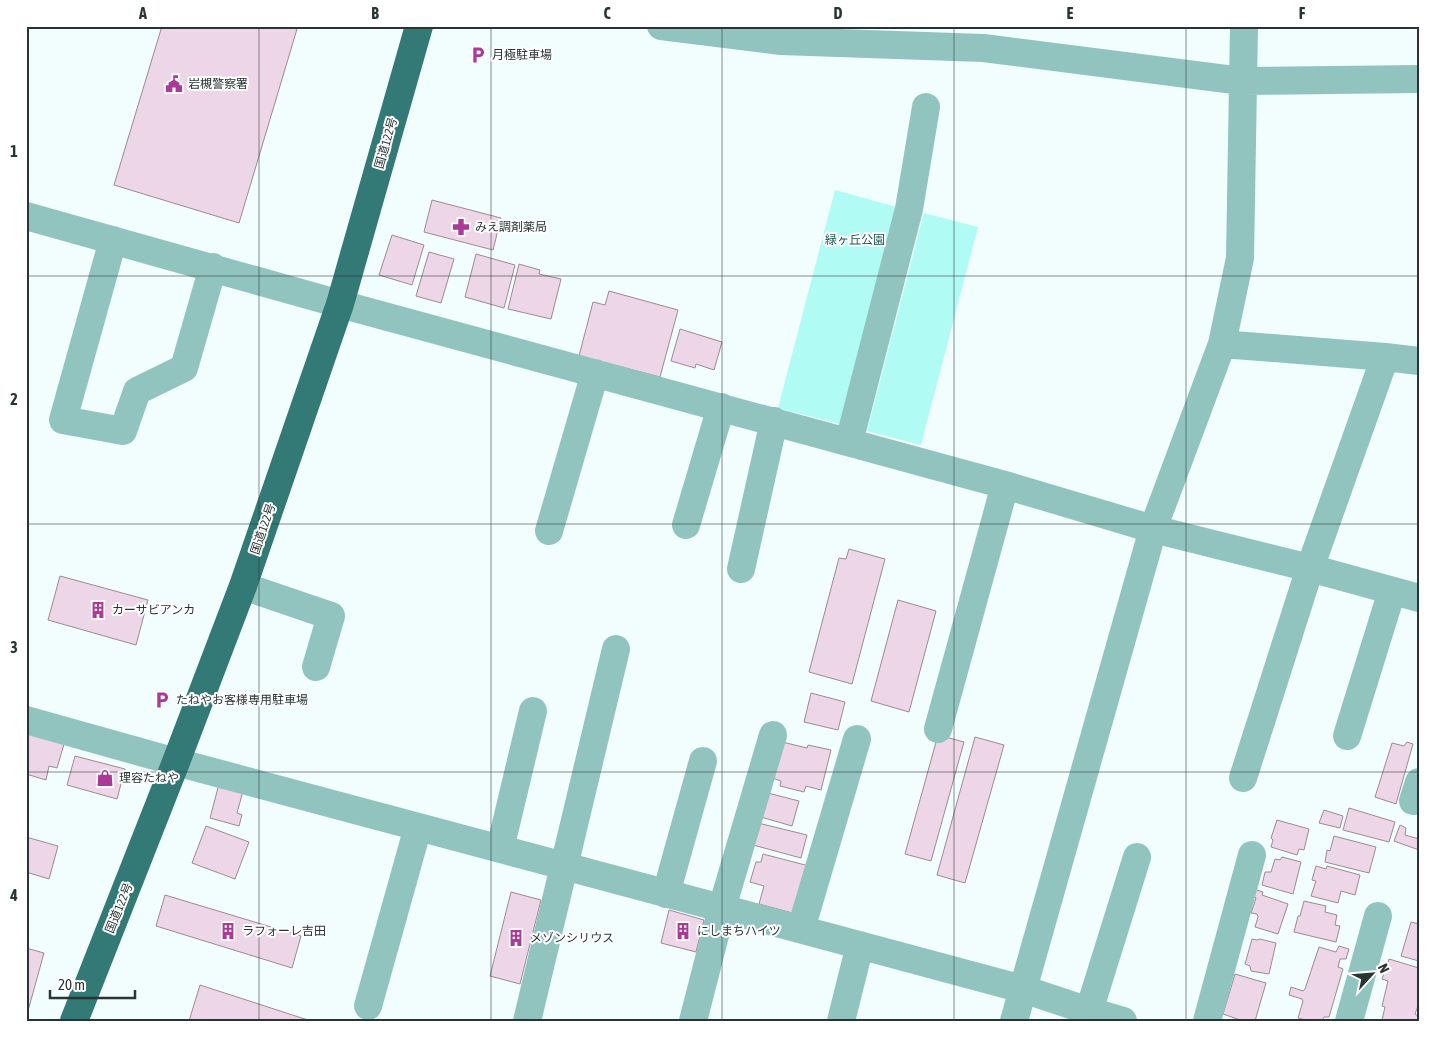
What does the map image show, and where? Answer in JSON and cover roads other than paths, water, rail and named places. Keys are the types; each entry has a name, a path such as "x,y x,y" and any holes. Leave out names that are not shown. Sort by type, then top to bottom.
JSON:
{"highway":[{"name":"国道122号","path":"74,1021 244,586 340,304 419,26"}],"street":[{"path":"661,26 781,41 983,48 1242,81 1419,79"},
{"path":"1014,1021 1153,529 1222,344 1240,258 1244,26"},
{"path":"849,442 909,210 926,107"},
{"path":"26,216 340,304 1005,485 1153,529 1310,568 1419,598"},
{"path":"113,240 63,420 123,431 137,392 184,368 213,267"},
{"path":"1222,344 1419,361"},
{"path":"1243,778 1310,568 1384,357"},
{"path":"550,531 595,372"},
{"path":"686,525 721,407"},
{"path":"741,569 774,421"},
{"path":"938,730 1005,485"},
{"path":"244,586 332,616 316,667"},
{"path":"1347,736 1392,591"},
{"path":"527,1021 616,649"},
{"path":"500,849 533,711"},
{"path":"26,720 1023,989 1121,1020"},
{"path":"693,1021 722,908 773,735"},
{"path":"800,929 857,739"},
{"path":"666,894 703,761"},
{"path":"368,1006 418,827"},
{"path":"1207,1021 1252,855"},
{"path":"1089,1011 1138,857"},
{"path":"1349,1021 1378,916"},
{"path":"840,1021 860,946"}],"place":[{"name":"月極駐車場","path":"478,55"},
{"name":"岩槻警察署","path":"174,84"},
{"name":"みえ調剤薬局","path":"461,227"},
{"name":"カーサビアンカ","path":"98,610"},
{"name":"たねやお客様専用駐車場","path":"162,700"},
{"name":"理容たねや","path":"105,778"},
{"name":"ラフォーレ吉田","path":"228,931"},
{"name":"にしまちハイツ","path":"683,931"},
{"name":"メゾンシリウス","path":"516,938"}],"park label":[{"name":"緑ヶ丘公園","path":"855,240"}]}
